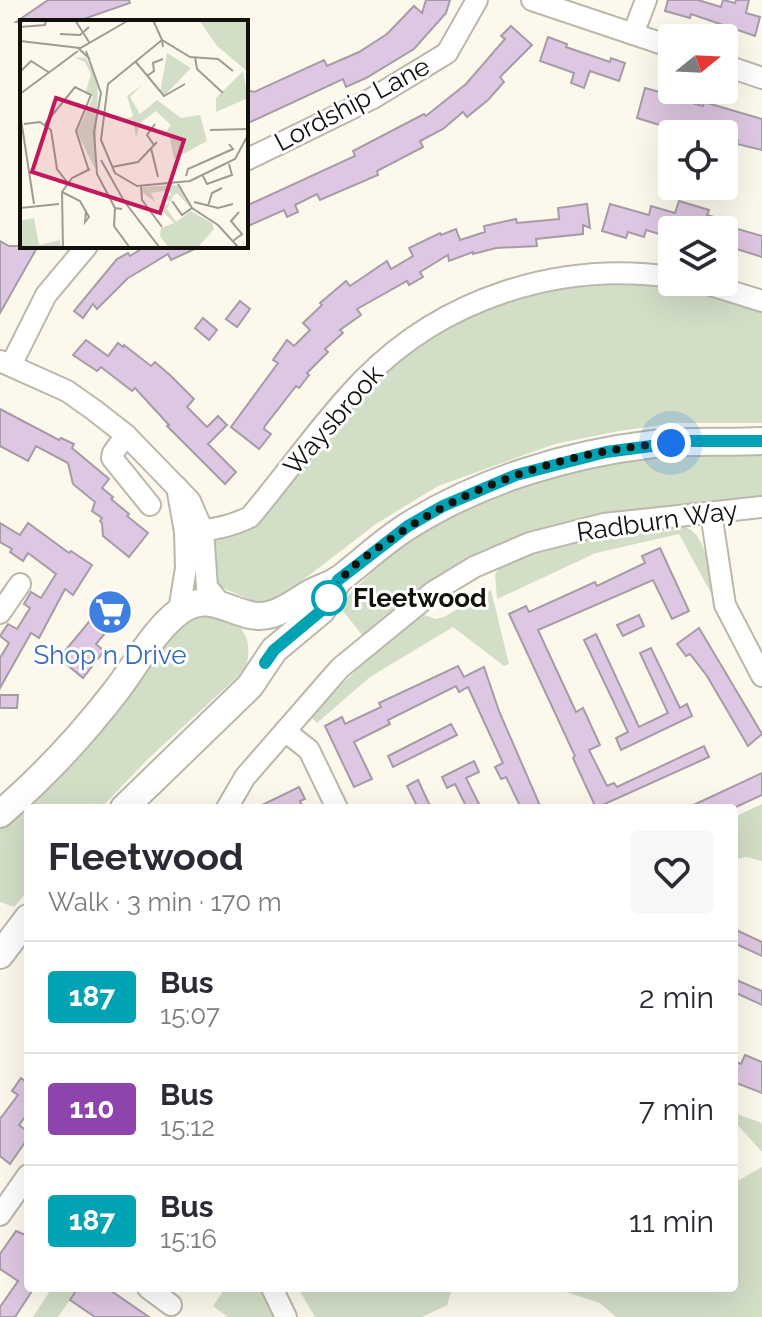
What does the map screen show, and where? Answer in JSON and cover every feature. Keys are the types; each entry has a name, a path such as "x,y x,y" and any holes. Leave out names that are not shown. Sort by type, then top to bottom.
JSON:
{"main road":[{"path":"0,814 78,736 179,611 195,602 232,608 258,617 271,615 338,580 408,526 443,506 516,475 563,461 653,444 762,441"},
{"path":"128,804 250,686 274,650 322,610 338,580"},
{"path":"232,608 257,636 265,663"},
{"path":"2,949 24,923"}],"street":[{"name":"Lordship Lane","path":"248,159 373,98 447,53 477,0"},
{"path":"532,0 658,42"},
{"path":"633,34 646,0"},
{"path":"738,70 762,78"},
{"path":"85,248 46,295 5,363 67,391 126,435 190,501 207,587 232,608"},
{"name":"Waysbrook","path":"194,532 250,517 366,377 414,336 461,308 540,281 601,274 658,276"},
{"path":"738,294 762,301"},
{"path":"126,435 112,458 150,505"},
{"name":"Radburn Way","path":"229,804 245,777 340,668 433,592 474,567 530,543 604,524 762,507"},
{"path":"711,513 725,605 762,676"},
{"path":"179,611 194,532"},
{"path":"0,613 20,584"},
{"path":"285,731 309,750 335,804"},
{"path":"0,1215 22,1198"},
{"path":"274,1292 286,1317"}],"green space":[{"path":"580,281 658,283 658,296 724,296 762,306 762,423 676,423 555,444 438,486 376,524 282,596 257,603 216,585 211,548 216,536 246,530 361,389 400,355 471,311"},
{"path":"762,452 762,498 657,510 449,571 363,636 338,605 389,556 428,530 510,486 628,458"},
{"path":"676,524 687,527 701,542 712,595 679,534 596,553 497,599 495,574 502,564 567,541"},
{"path":"491,590 509,664 504,666 453,627 370,677 317,723 311,717 409,622 422,614 436,619 444,617"},
{"path":"194,611 233,617 247,642 246,669 149,758 105,804 24,804 24,896 14,907 0,902 0,826"},
{"path":"762,804 762,861 746,857 738,859 738,815"},
{"path":"738,1114 762,1123 762,1152 738,1125"},
{"path":"762,1167 762,1317 616,1317 600,1303 566,1292 738,1292 738,1181"},
{"path":"49,1292 75,1292 58,1317 33,1317"},
{"path":"222,1292 268,1292 277,1317 228,1317 213,1306"},
{"path":"300,1292 451,1292 447,1305 422,1317 315,1317"}],"building":[{"path":"48,0 129,0 130,3 81,20 16,22"},
{"path":"426,0 450,0 446,13 414,49 346,87 343,79 248,123 248,90 254,92 324,60 327,66 359,52 387,34 414,6 422,13"},
{"path":"668,0 698,0 721,7 723,0 735,3 736,0 749,0 746,13 760,17 755,36 738,30 738,24 720,24 691,14 690,18 665,11"},
{"path":"511,26 532,45 500,77 504,82 488,100 467,117 463,112 443,129 420,141 423,147 377,171 378,175 320,200 317,194 295,205 298,212 287,217 284,210 248,226 248,205 355,156 353,151 424,114 426,116 466,84 505,39 501,36"},
{"path":"548,37 567,44 566,47 610,62 611,58 625,63 619,81 590,71 584,88 571,83 574,73 540,61"},
{"path":"645,88 658,92 658,104 711,104 762,119 762,150 738,144 738,120 658,120 658,124 637,118"},
{"path":"679,201 709,210 707,215 710,216 658,216 658,234 646,230 644,237 628,232 626,238 602,231 610,204 649,215 651,206 675,213"},
{"path":"587,204 590,228 583,225 583,234 536,239 537,246 496,248 449,261 448,255 420,272 423,277 409,285 407,281 357,309 361,315 340,330 343,333 325,349 328,352 265,426 264,429 271,434 259,449 231,427 278,363 273,360 287,340 294,346 310,330 303,323 322,305 320,303 346,281 350,286 387,261 391,269 413,256 409,248 440,233 456,229 460,240 485,232 484,226 516,219 517,223 559,219 558,208"},
{"path":"738,229 762,236 762,257 738,249"},
{"path":"0,241 9,246 20,243 20,248 37,248 0,313"},
{"path":"143,248 197,248 171,260 168,254 128,278 97,309 93,304 83,318 74,311 117,259 128,253 130,256"},
{"path":"240,301 250,309 237,327 226,319"},
{"path":"203,318 217,330 209,340 195,328"},
{"path":"86,340 108,356 118,343 151,366 155,362 194,399 187,407 207,427 218,416 227,425 208,444 236,472 225,484 167,426 135,388 132,391 101,367 97,371 73,355"},
{"path":"0,409 59,440 61,438 74,444 72,448 109,479 102,488 129,514 127,516 148,533 129,557 103,536 102,518 92,511 95,502 73,484 68,463 36,446 28,461 0,446"},
{"path":"0,523 20,535 28,523 69,553 71,551 92,565 73,595 65,589 39,638 31,633 0,688 0,658 9,643 0,636 8,624 17,629 30,608 24,604 31,592 41,598 56,574 28,553 23,561 10,552 12,549 0,542"},
{"path":"660,548 689,611 672,619 653,580 538,630 576,712 583,708 600,745 589,750 607,786 614,783 617,787 704,746 709,757 605,804 594,804 509,614 526,606 529,612 595,582 597,586 645,563 642,556"},
{"path":"112,594 127,607 96,644 104,651 83,678 59,658"},
{"path":"639,615 644,626 623,636 617,625"},
{"path":"699,628 762,734 748,746 707,676 690,654 686,656 677,644"},
{"path":"596,634 639,727 668,713 640,653 651,648 680,708 687,704 692,716 621,750 616,738 628,732 584,640"},
{"path":"458,666 464,677 484,667 499,711 539,804 519,804 506,777 501,779 495,767 503,763 468,687 459,692 456,686 388,720 390,724 354,742 372,779 354,787 325,726 342,717 345,724 381,707 379,703"},
{"path":"0,695 18,695 17,708 0,708"},
{"path":"451,724 457,735 393,767 388,756"},
{"path":"474,761 479,772 466,778 479,804 465,804 455,784 447,788 442,777"},
{"path":"762,773 762,795 738,806 696,804"},
{"path":"418,780 429,804 416,804 407,786"},
{"path":"299,787 305,799 300,801 301,804 264,804"},
{"path":"738,931 762,942 762,956 738,945"},
{"path":"738,981 762,991 762,1005 738,994"},
{"path":"745,1055 762,1062 762,1093 738,1084 738,1063 741,1064"},
{"path":"21,1078 24,1080 24,1118 19,1125 24,1129 24,1144 10,1164 0,1156 0,1119 18,1095 12,1091"},
{"path":"16,1231 24,1234 24,1292 31,1292 15,1317 0,1317 0,1307 18,1281 0,1269 0,1254"},
{"path":"75,1292 113,1292 149,1317 95,1317 70,1300"}],"bus line":[{"name":"187","path":"265,663 274,650 322,610 338,580 372,551 443,506 516,475 606,452 689,441 762,441"}],"place":[{"name":"Fleetwood","path":"329,598"},
{"name":"Shop n Drive","path":"110,612"}],"route":[{"path":"329,598 338,580 372,551 443,506 516,475 563,461 671,443"}]}
